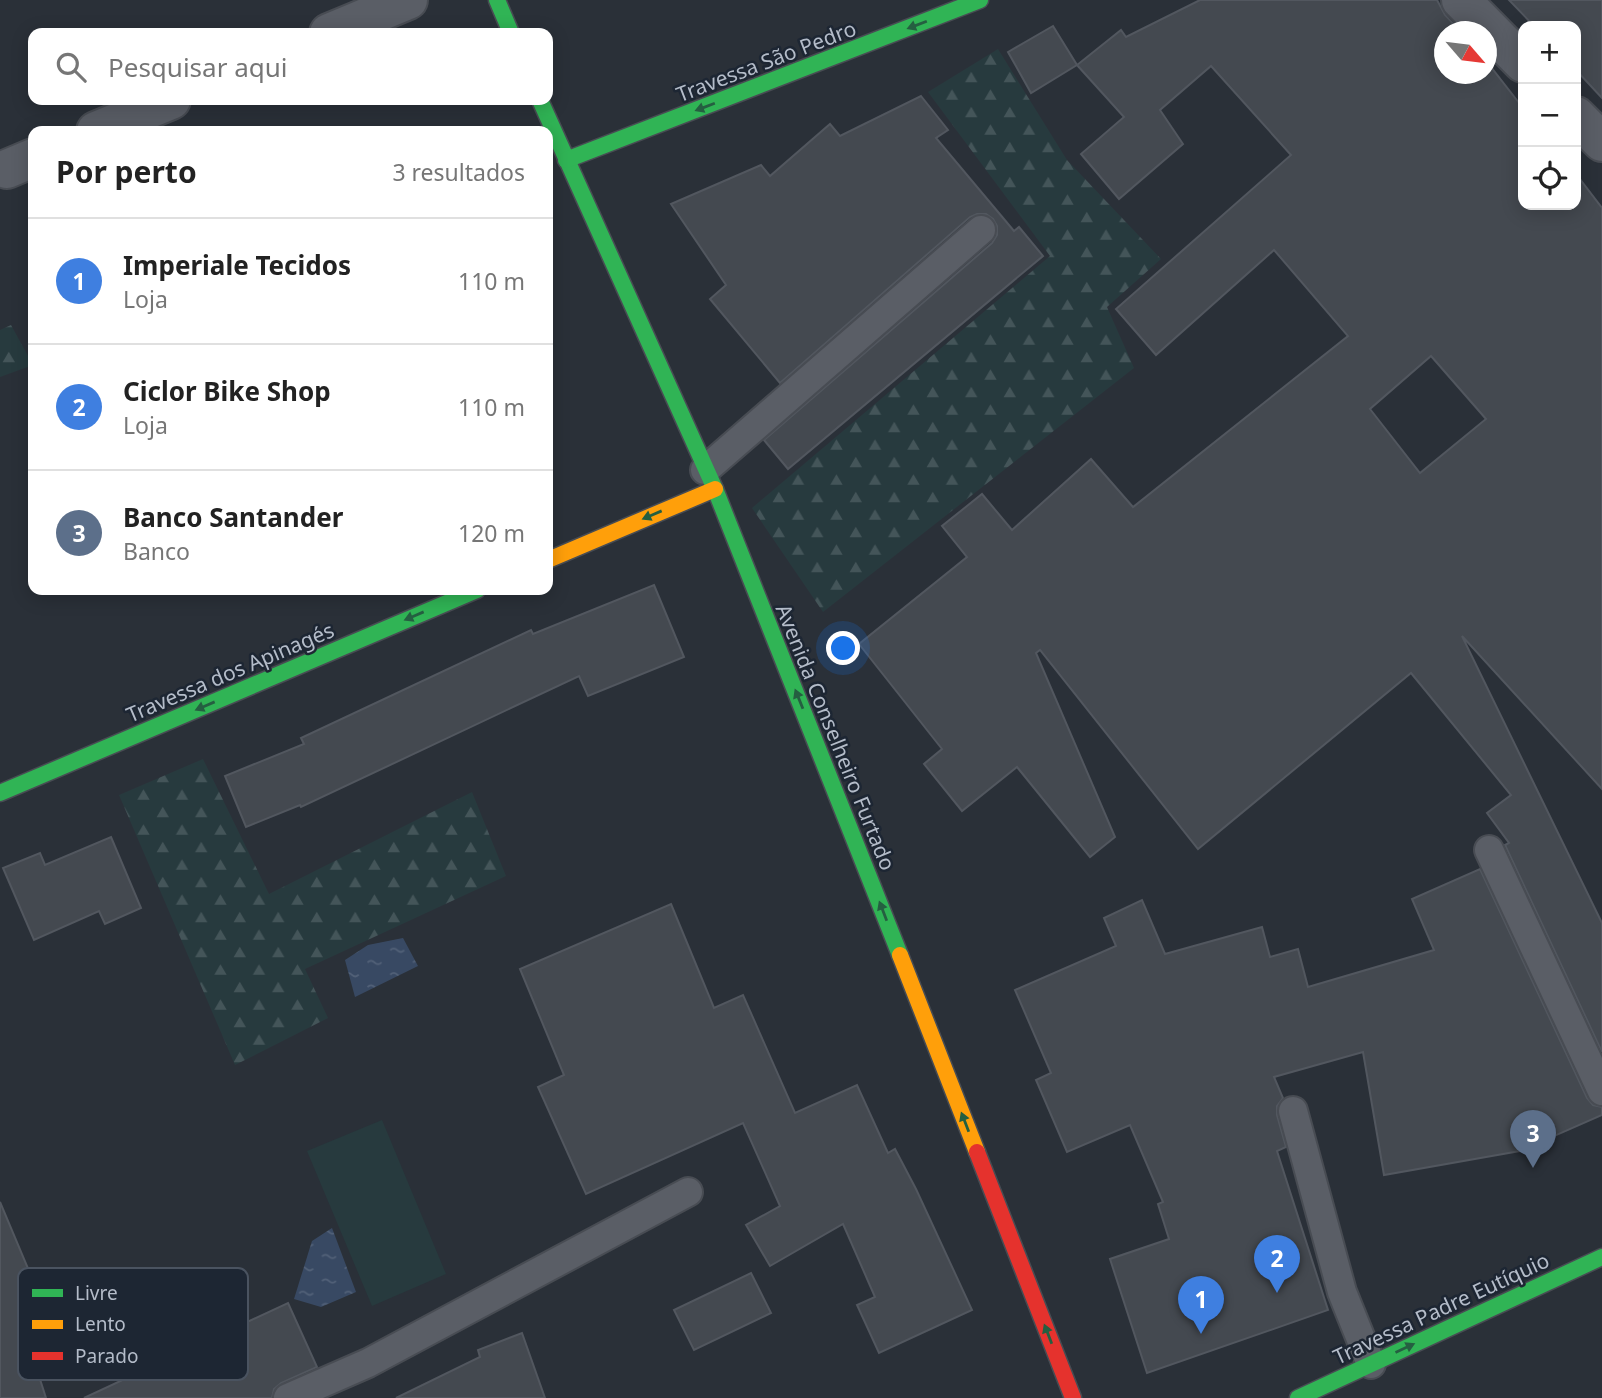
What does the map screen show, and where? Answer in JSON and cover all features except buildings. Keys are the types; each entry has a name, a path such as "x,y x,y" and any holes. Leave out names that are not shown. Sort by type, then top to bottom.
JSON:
{"main road":[{"path":"497,0 509,28"},
{"name":"Travessa São Pedro","path":"566,160 980,0"},
{"name":"Avenida Conselheiro Furtado","path":"542,105 551,126"},
{"name":"Avenida Conselheiro Furtado","path":"553,130 710,479 852,832 1073,1398"},
{"path":"553,558 710,479"},
{"name":"Travessa dos Apinagés","path":"0,793 465,595"},
{"name":"Travessa Padre Eutíquio","path":"1298,1398 1602,1257"}],"street":[{"path":"341,28 408,0"},
{"path":"1461,0 1518,58"},
{"path":"108,126 159,105"},
{"path":"1581,121 1602,142"}],"lane":[{"path":"710,479 981,230"},
{"path":"1489,850 1602,1091"},
{"path":"1293,1111 1342,1292 1371,1364"},
{"path":"288,1398 368,1363 688,1192"}],"green space":[{"path":"998,49 1067,160 1161,259 1107,307 1134,368 823,612 752,508 1050,256 928,92"},
{"path":"11,325 28,356 28,367 0,377 0,330"},
{"path":"203,759 269,894 472,792 506,876 305,969 328,1018 235,1065 119,795"},
{"path":"382,1120 446,1274 372,1306 307,1151"}],"water":[{"path":"403,938 418,966 355,997 345,960 368,945"},
{"path":"332,1228 356,1292 321,1307 294,1299 312,1241"}],"traffic: fast":[{"path":"497,0 509,28"},
{"path":"566,160 980,0"},
{"path":"542,105 552,126"},
{"path":"553,129 715,489 900,955"},
{"path":"0,793 465,595"},
{"path":"1298,1398 1602,1257"}],"traffic: slow":[{"path":"553,558 715,489"},
{"path":"900,955 977,1152"}],"traffic: jam":[{"path":"977,1152 1073,1398"}],"place":[{"name":"Banco Santander","path":"1533,1168"},
{"name":"Ciclor Bike Shop","path":"1277,1293"},
{"name":"Imperiale Tecidos","path":"1201,1334"}]}
